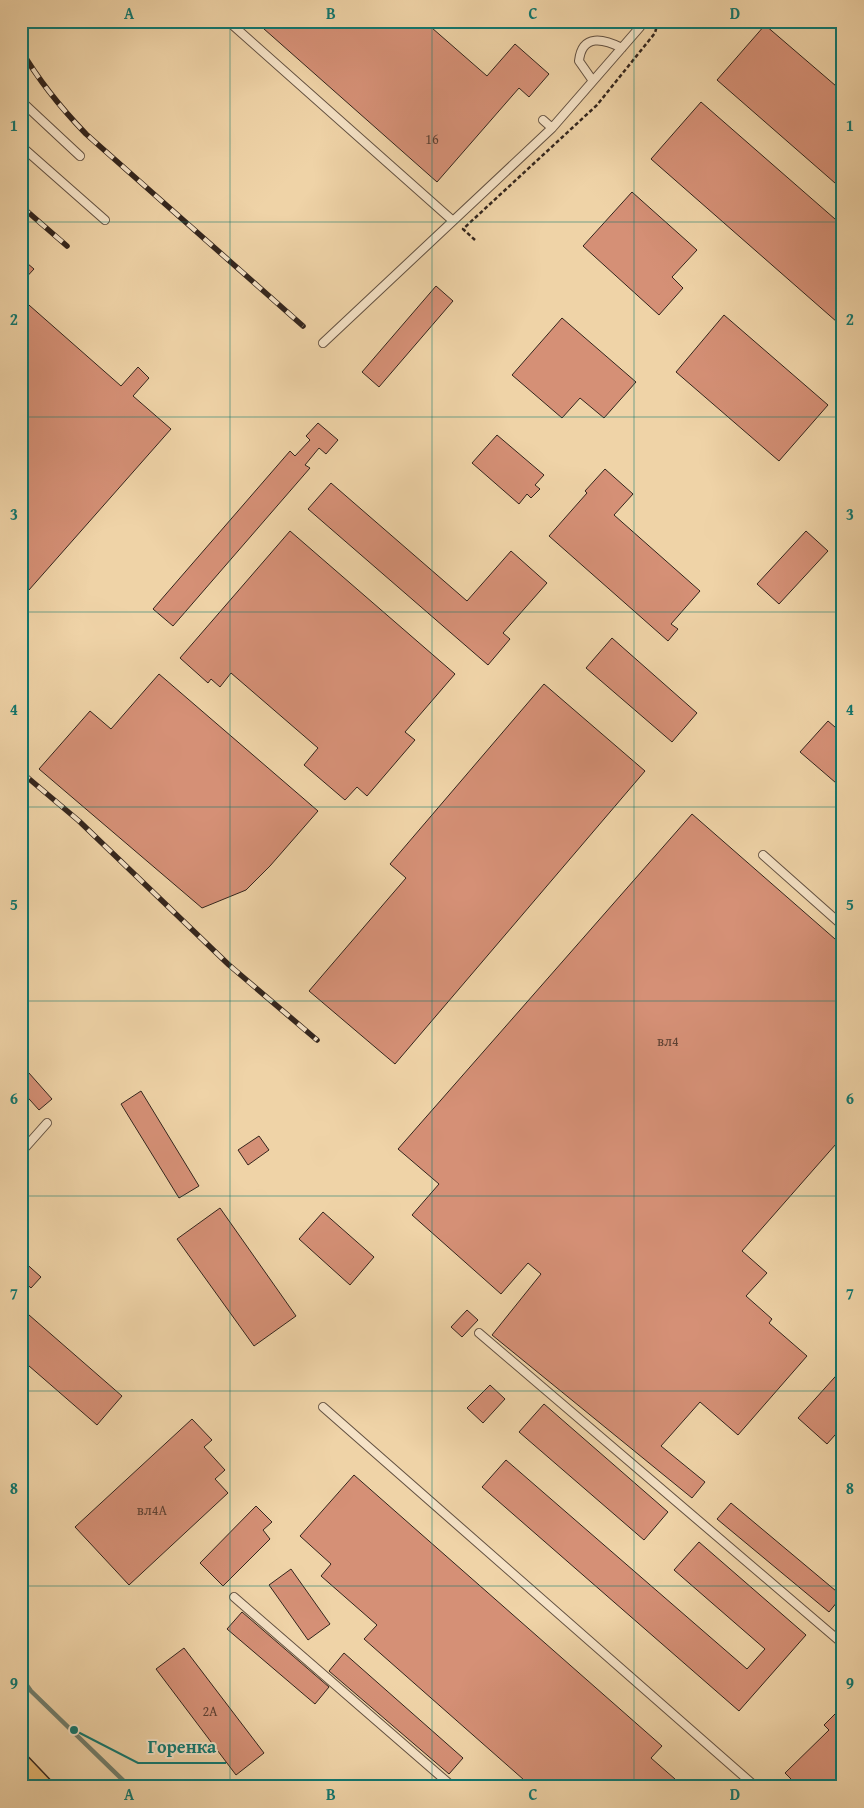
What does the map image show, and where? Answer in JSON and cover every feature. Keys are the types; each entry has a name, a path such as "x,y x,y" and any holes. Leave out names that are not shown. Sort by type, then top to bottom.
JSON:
{"main road":[{"path":"21,1766 42,1787"}],"lane":[{"path":"228,21 452,220"},
{"path":"324,343 452,220 552,128 622,48 642,21"},
{"path":"593,82 579,61 580,52 587,43 598,40 622,48"},
{"path":"21,101 80,156"},
{"path":"543,120 552,128"},
{"path":"21,146 105,220"},
{"path":"763,855 843,926"},
{"path":"21,1148 23,1150 48,1124"},
{"path":"479,1334 843,1644"},
{"path":"323,1407 756,1787"},
{"path":"234,1598 453,1787"}],"building":[{"path":"255,21 424,21 487,76 515,44 549,74 529,97 519,88 437,182"},
{"path":"765,25 843,92 843,190 717,80"},
{"path":"701,102 843,226 843,315 837,322 651,159"},
{"path":"632,192 697,250 672,277 683,288 659,315 583,246"},
{"path":"21,258 34,269 21,283"},
{"path":"436,286 453,301 379,387 362,372"},
{"path":"21,298 121,386 138,367 149,378 133,396 171,429 21,599"},
{"path":"724,315 828,405 779,461 676,372"},
{"path":"562,318 636,382 604,418 580,398 562,418 512,375"},
{"path":"318,423 338,440 326,454 319,448 305,465 310,468 173,626 153,609 290,451 295,456 310,440 306,436"},
{"path":"497,435 544,475 535,485 540,489 531,498 527,494 519,504 472,463"},
{"path":"605,469 633,494 614,515 700,591 671,624 678,629 668,641 549,536 587,493 585,491"},
{"path":"331,483 467,601 511,551 547,583 503,633 510,639 488,665 308,509"},
{"path":"290,531 455,674 405,732 415,740 367,796 357,787 345,800 304,765 318,748 231,673 220,687 211,679 208,683 180,658"},
{"path":"806,531 828,551 779,604 757,584"},
{"path":"612,638 697,713 672,742 586,668"},
{"path":"159,674 318,811 270,866 246,890 202,908 39,769 90,711 111,729"},
{"path":"544,684 645,771 395,1064 309,991 406,878 390,864"},
{"path":"828,721 843,734 843,789 800,752"},
{"path":"692,814 843,946 843,1136 742,1251 767,1273 746,1296 772,1319 769,1323 807,1356 738,1435 700,1402 661,1446 705,1482 692,1498 492,1335 541,1274 528,1263 501,1294 412,1215 439,1184 398,1149"},
{"path":"21,1064 52,1099 39,1110 21,1090"},
{"path":"141,1091 199,1186 179,1198 121,1104"},
{"path":"259,1136 269,1150 248,1165 238,1150"},
{"path":"220,1208 296,1316 254,1346 177,1239"},
{"path":"323,1212 374,1257 350,1285 299,1239"},
{"path":"21,1259 41,1277 31,1288 21,1279"},
{"path":"21,1308 122,1396 97,1425 21,1359"},
{"path":"467,1310 478,1320 462,1337 451,1327"},
{"path":"843,1368 843,1426 827,1444 798,1418"},
{"path":"490,1385 505,1399 483,1423 467,1408"},
{"path":"544,1404 668,1512 644,1540 519,1432"},
{"path":"192,1419 212,1440 204,1447 225,1470 215,1479 228,1493 129,1585 75,1527"},
{"path":"506,1460 747,1669 765,1649 674,1570 699,1542 806,1635 739,1711 482,1487"},
{"path":"354,1475 662,1746 651,1758 675,1779 668,1787 532,1787 364,1639 377,1625 321,1576 331,1564 300,1536"},
{"path":"731,1503 842,1596 829,1612 717,1519"},
{"path":"256,1506 272,1522 263,1530 270,1539 223,1586 200,1563"},
{"path":"291,1569 330,1624 308,1640 269,1585"},
{"path":"242,1612 329,1687 315,1704 227,1629"},
{"path":"184,1648 264,1753 236,1775 156,1669"},
{"path":"344,1653 463,1758 449,1774 329,1671"},
{"path":"843,1706 843,1780 836,1787 799,1787 785,1773 829,1730 824,1725"}],"waterway":[{"path":"21,1677 31,1691 130,1787"}],"railway":[{"path":"21,50 51,94 86,134 303,326"},
{"path":"21,206 67,246"},
{"path":"21,772 79,821 229,965 317,1040"}],"place":[{"name":"Горенка","path":"74,1730"}]}
